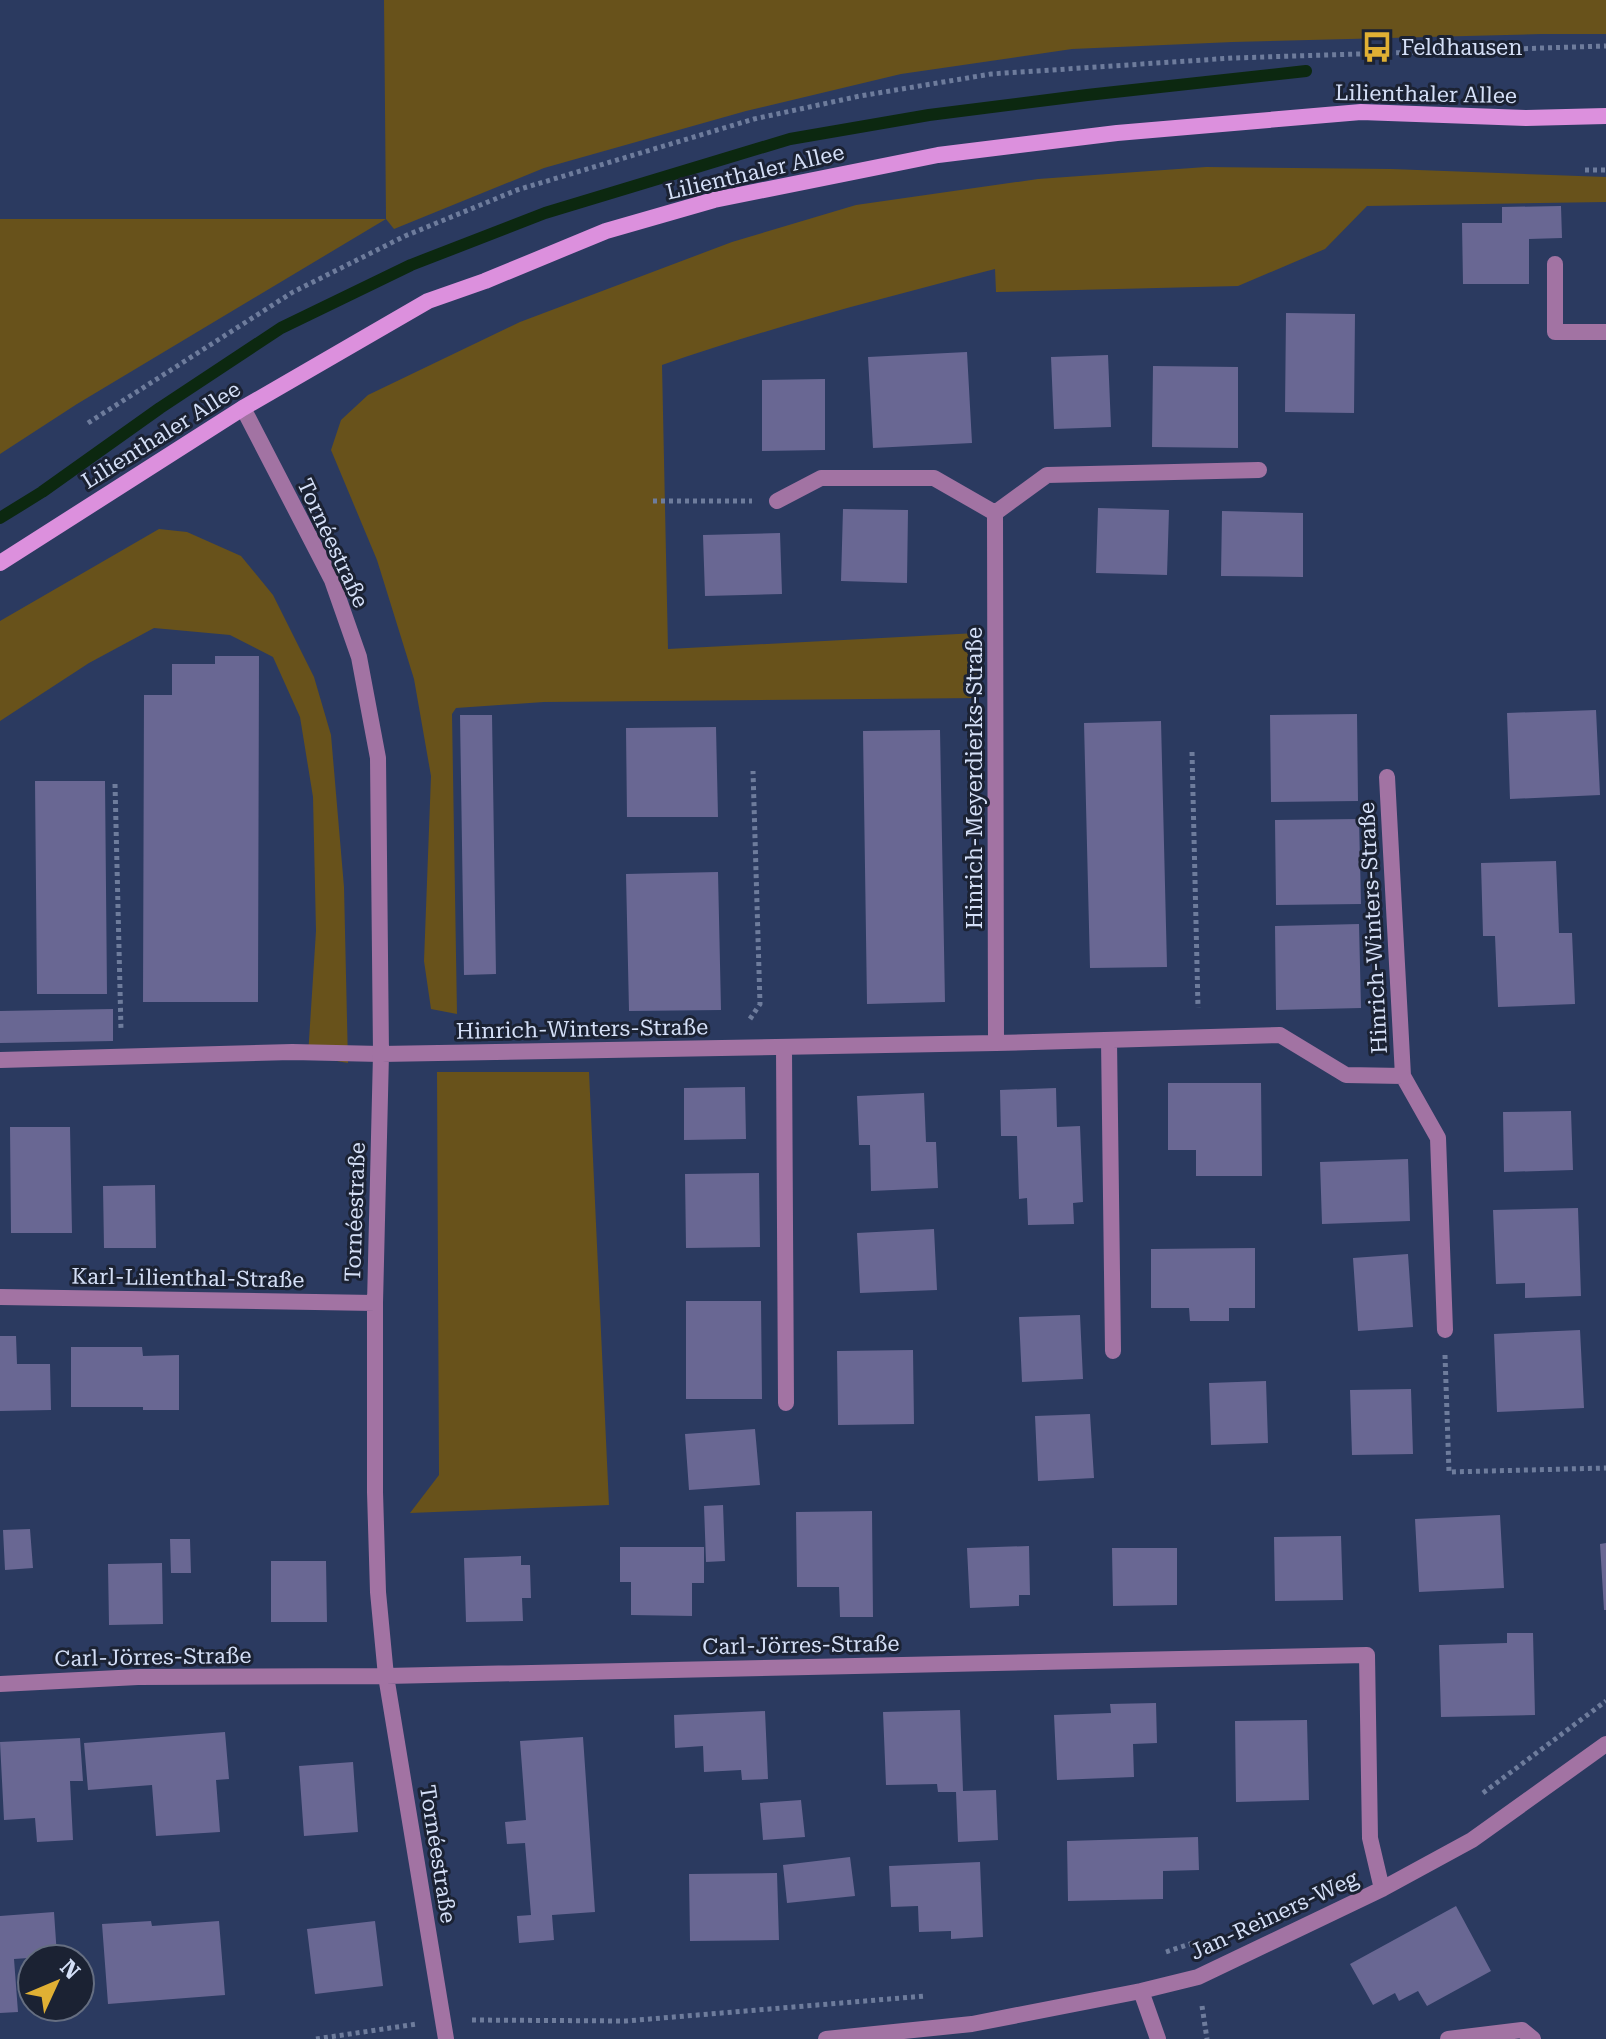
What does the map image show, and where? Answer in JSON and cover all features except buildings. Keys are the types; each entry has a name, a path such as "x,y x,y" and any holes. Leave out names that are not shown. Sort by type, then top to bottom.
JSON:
{"main road":[{"name":"Lilienthaler Allee","path":"0,563 243,408 428,301 606,231 714,200 938,155 1117,133 1361,112 1526,118 1606,116"}],"street":[{"path":"1555,264 1555,332 1606,332"},
{"name":"Tornéestraße","path":"243,408 332,580 359,657 378,758 381,1054 375,1303 378,1592 386,1676 446,2039"},
{"path":"777,501 821,478 934,478 995,513 1047,475 1259,470"},
{"name":"Hinrich-Meyerdierks-Straße","path":"995,513 996,1043"},
{"name":"Hinrich-Winters-Straße","path":"1387,777 1403,1076 1438,1138 1445,1330"},
{"name":"Hinrich-Winters-Straße","path":"0,1060 292,1052 381,1054 996,1043 1280,1035 1346,1075 1403,1076"},
{"path":"1109,1040 1113,1351"},
{"path":"784,1047 786,1403"},
{"name":"Karl-Lilienthal-Straße","path":"0,1297 375,1303"},
{"name":"Carl-Jörres-Straße","path":"0,1684 138,1677 386,1676 1367,1655 1370,1838 1382,1889"},
{"name":"Jan-Reiners-Weg","path":"826,2039 972,2024 1198,1977 1382,1889 1472,1840 1606,1744"},
{"path":"1141,1991 1158,2039"},
{"path":"1448,2039 1522,2030 1533,2039"}],"path":[{"path":"1585,170 1606,170"},
{"path":"653,501 777,501"},
{"path":"1192,752 1199,1037"},
{"path":"732,1048 760,1004 753,771"},
{"path":"115,784 122,1056"},
{"path":"1445,1330 1449,1472 1606,1468"},
{"path":"1480,1794 1606,1701"},
{"path":"1159,1954 1207,1938"},
{"path":"463,2020 626,2021 934,1996"},
{"path":"316,2039 425,2023"}],"shaded area":[{"path":"384,0 1606,0 1606,34 1233,42 1072,49 901,74 746,111 544,168 394,229 386,219"},
{"path":"1206,167 1391,169 1606,177 1606,202 1367,206 1325,249 1238,286 996,292 995,269 869,302 662,365 668,649 977,633 978,698 544,702 456,708 452,714 457,1014 431,1009 424,961 431,776 414,679 377,560 331,450 341,420 368,395 520,322 732,242 856,205 1038,179"},
{"path":"0,219 386,219 77,404 0,454"},
{"path":"159,529 187,532 241,556 273,595 314,677 331,735 344,887 348,1063 308,1056 316,931 313,797 300,717 273,657 230,635 154,628 89,663 0,721 0,621"},
{"path":"437,1072 589,1072 609,1505 410,1513 439,1475"}],"waterway":[{"path":"0,518 281,328 411,265 545,213 790,139 929,115 1306,71"}],"place":[{"name":"Feldhausen","path":"1377,47"}]}
